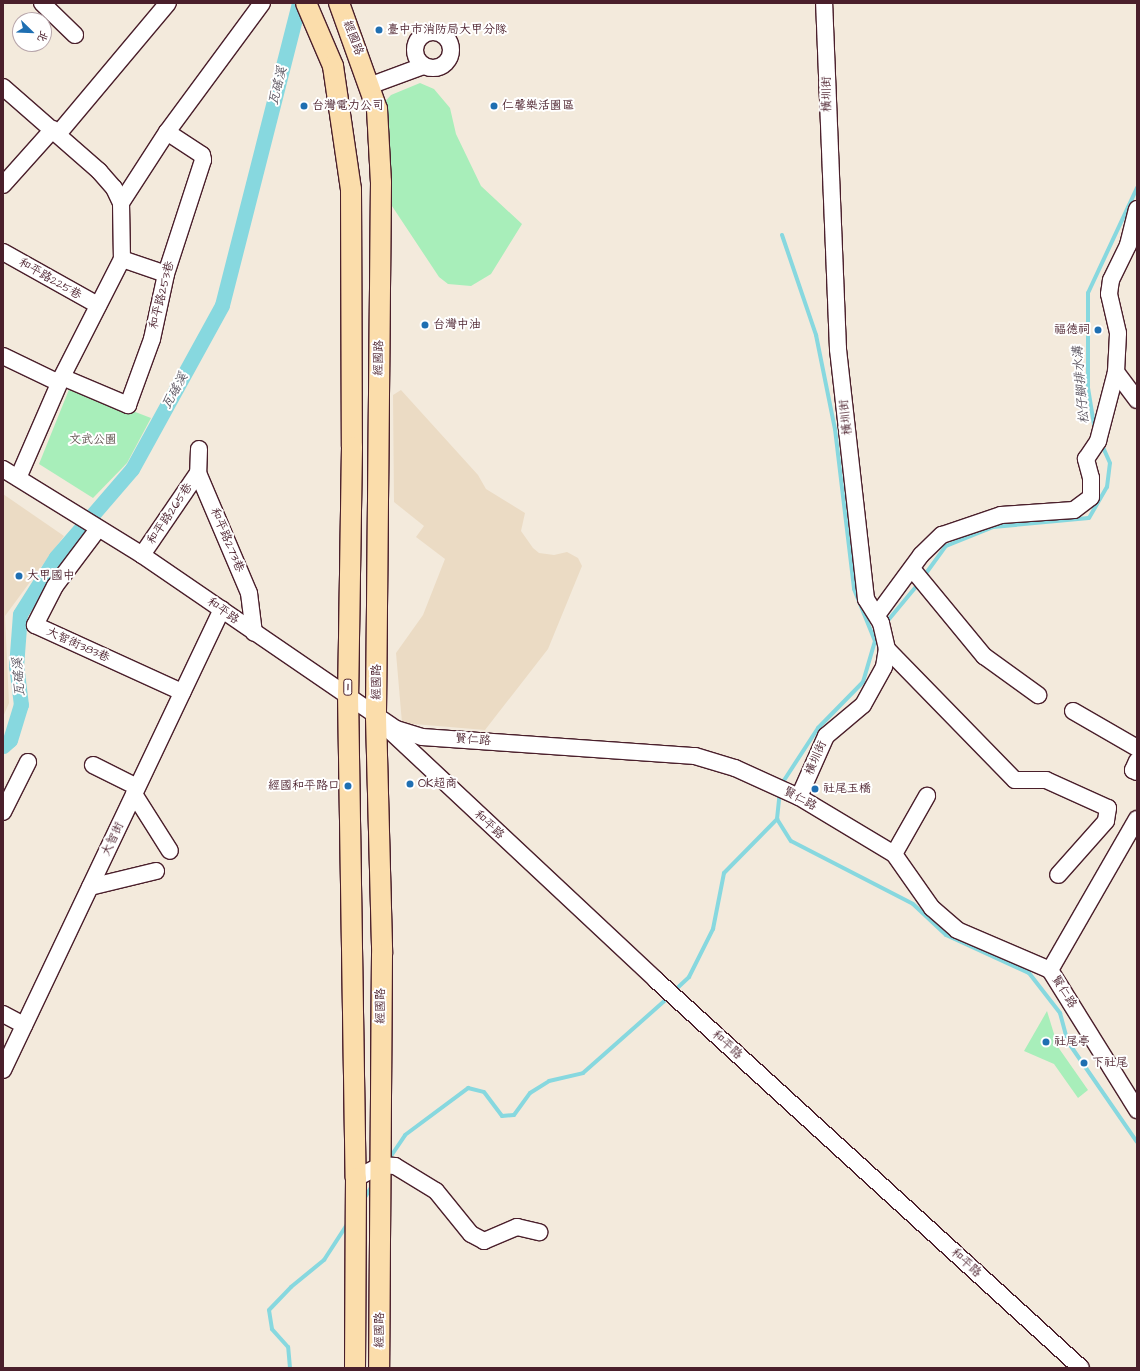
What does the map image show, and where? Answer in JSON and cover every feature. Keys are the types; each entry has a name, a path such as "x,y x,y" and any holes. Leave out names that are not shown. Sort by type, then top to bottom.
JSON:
{"main road":[{"name":"經國路","path":"339,3 377,109 381,182 376,717 381,1165 379,1368"},
{"name":"經國路","path":"308,7 333,66 351,189 352,447 348,693 356,1178 355,1368"}],"street":[{"path":"42,3 75,35"},
{"path":"3,185 56,131 168,3"},
{"path":"121,203 167,132 262,3"},
{"name":"橫圳街","path":"799,798 826,736 862,705 884,667 887,645 879,619 866,599 838,349 824,3"},
{"path":"369,86 423,66"},
{"path":"3,87 56,131 114,188 121,203 122,259 61,380 18,478 3,469"},
{"name":"和平路253巷","path":"3,356 128,405 152,339 166,274 203,160 202,155 167,132"},
{"path":"879,619 930,543 952,530 1001,515 1061,513 1086,503 1092,490 1086,459 1098,441 1116,372 1118,333 1110,294 1137,209"},
{"name":"和平路225巷","path":"3,252 98,306"},
{"path":"122,259 166,274"},
{"path":"1116,372 1137,400"},
{"name":"和平路273巷","path":"199,449 198,473 249,592 254,633"},
{"name":"和平路265巷","path":"142,555 198,473"},
{"name":"和平路","path":"18,478 72,513 142,555 222,609 254,633 348,693"},
{"name":"大智街383巷","path":"98,529 55,586 35,625 182,692"},
{"path":"913,570 984,656 1038,695"},
{"name":"大智街","path":"3,1070 222,609"},
{"path":"887,645 1015,780 1046,780 1108,808 1106,821 1058,875"},
{"name":"賢仁路","path":"348,693 376,717 396,729 422,737 695,756 735,768 799,798 894,854 932,908 957,930 1050,970 1137,1110"},
{"path":"1073,711 1137,748"},
{"name":"和平路","path":"376,717 656,980 1081,1368"},
{"path":"1137,761 1133,770 1137,772"},
{"path":"3,812 28,762"},
{"path":"93,765 136,790 170,851"},
{"path":"894,854 927,796"},
{"path":"1050,970 1137,818"},
{"path":"90,887 156,870"},
{"path":"3,1014 24,1025"},
{"path":"356,1178 381,1165 395,1166 436,1191 478,1239 492,1240 517,1227 539,1232"}],"shaded area":[{"path":"401,390 478,475 486,489 525,513 521,531 533,548 539,553 554,555 567,552 578,558 582,566 548,649 485,730 402,723 396,653 423,615 445,559 416,537 424,526 394,502 393,395"},
{"name":"大甲國中","path":"3,494 64,536 5,616 9,703 3,717"}],"green space":[{"path":"420,83 434,89 450,108 456,134 481,186 522,224 491,274 471,286 448,284 439,277 388,200 380,107 391,95"},
{"name":"文武公園","path":"70,387 151,418 127,463 93,498 39,464"},
{"path":"1047,1011 1058,1047 1088,1090 1078,1098 1054,1064 1024,1051"}],"waterway":[{"name":"瓦磘溪","path":"3,746 10,740 21,705 16,667 20,614 56,557 132,469 222,305 299,3"},
{"name":"松仔腳排水溝","path":"1095,431 1088,388 1088,293 1137,188"},
{"path":"782,235 816,335 835,429 854,589 875,641"},
{"name":"松仔腳排水溝","path":"924,576 946,546 993,527 1089,518 1107,487 1110,463 1101,443"},
{"name":"松仔腳排水溝","path":"885,624 919,583"},
{"path":"781,785 818,728 863,682 877,634"},
{"path":"673,992 689,977 713,929 724,873 777,819 780,792"},
{"path":"777,819 791,841 913,904 946,935 1029,973 1060,1013 1068,1042 1137,1142"},
{"path":"391,1156 405,1135 468,1088 484,1092 502,1116 514,1115 530,1093 549,1081 583,1073 669,997"},
{"path":"364,1199 373,1184"},
{"path":"290,1368 288,1347 272,1329 269,1310 291,1287 324,1260 348,1223"}],"place":[{"name":"臺中市消防局大甲分隊","path":"379,30"},
{"name":"台灣電力公司","path":"304,106"},
{"name":"仁馨樂活園區","path":"494,106"},
{"name":"台灣中油","path":"425,325"},
{"name":"福德祠","path":"1098,330"},
{"name":"大甲國中","path":"19,576"},
{"name":"OK超商","path":"410,784"},
{"name":"經國和平路口","path":"348,786"},
{"name":"社尾玉橋","path":"815,789"},
{"name":"社尾亭","path":"1046,1042"},
{"name":"下社尾","path":"1084,1063"}]}
